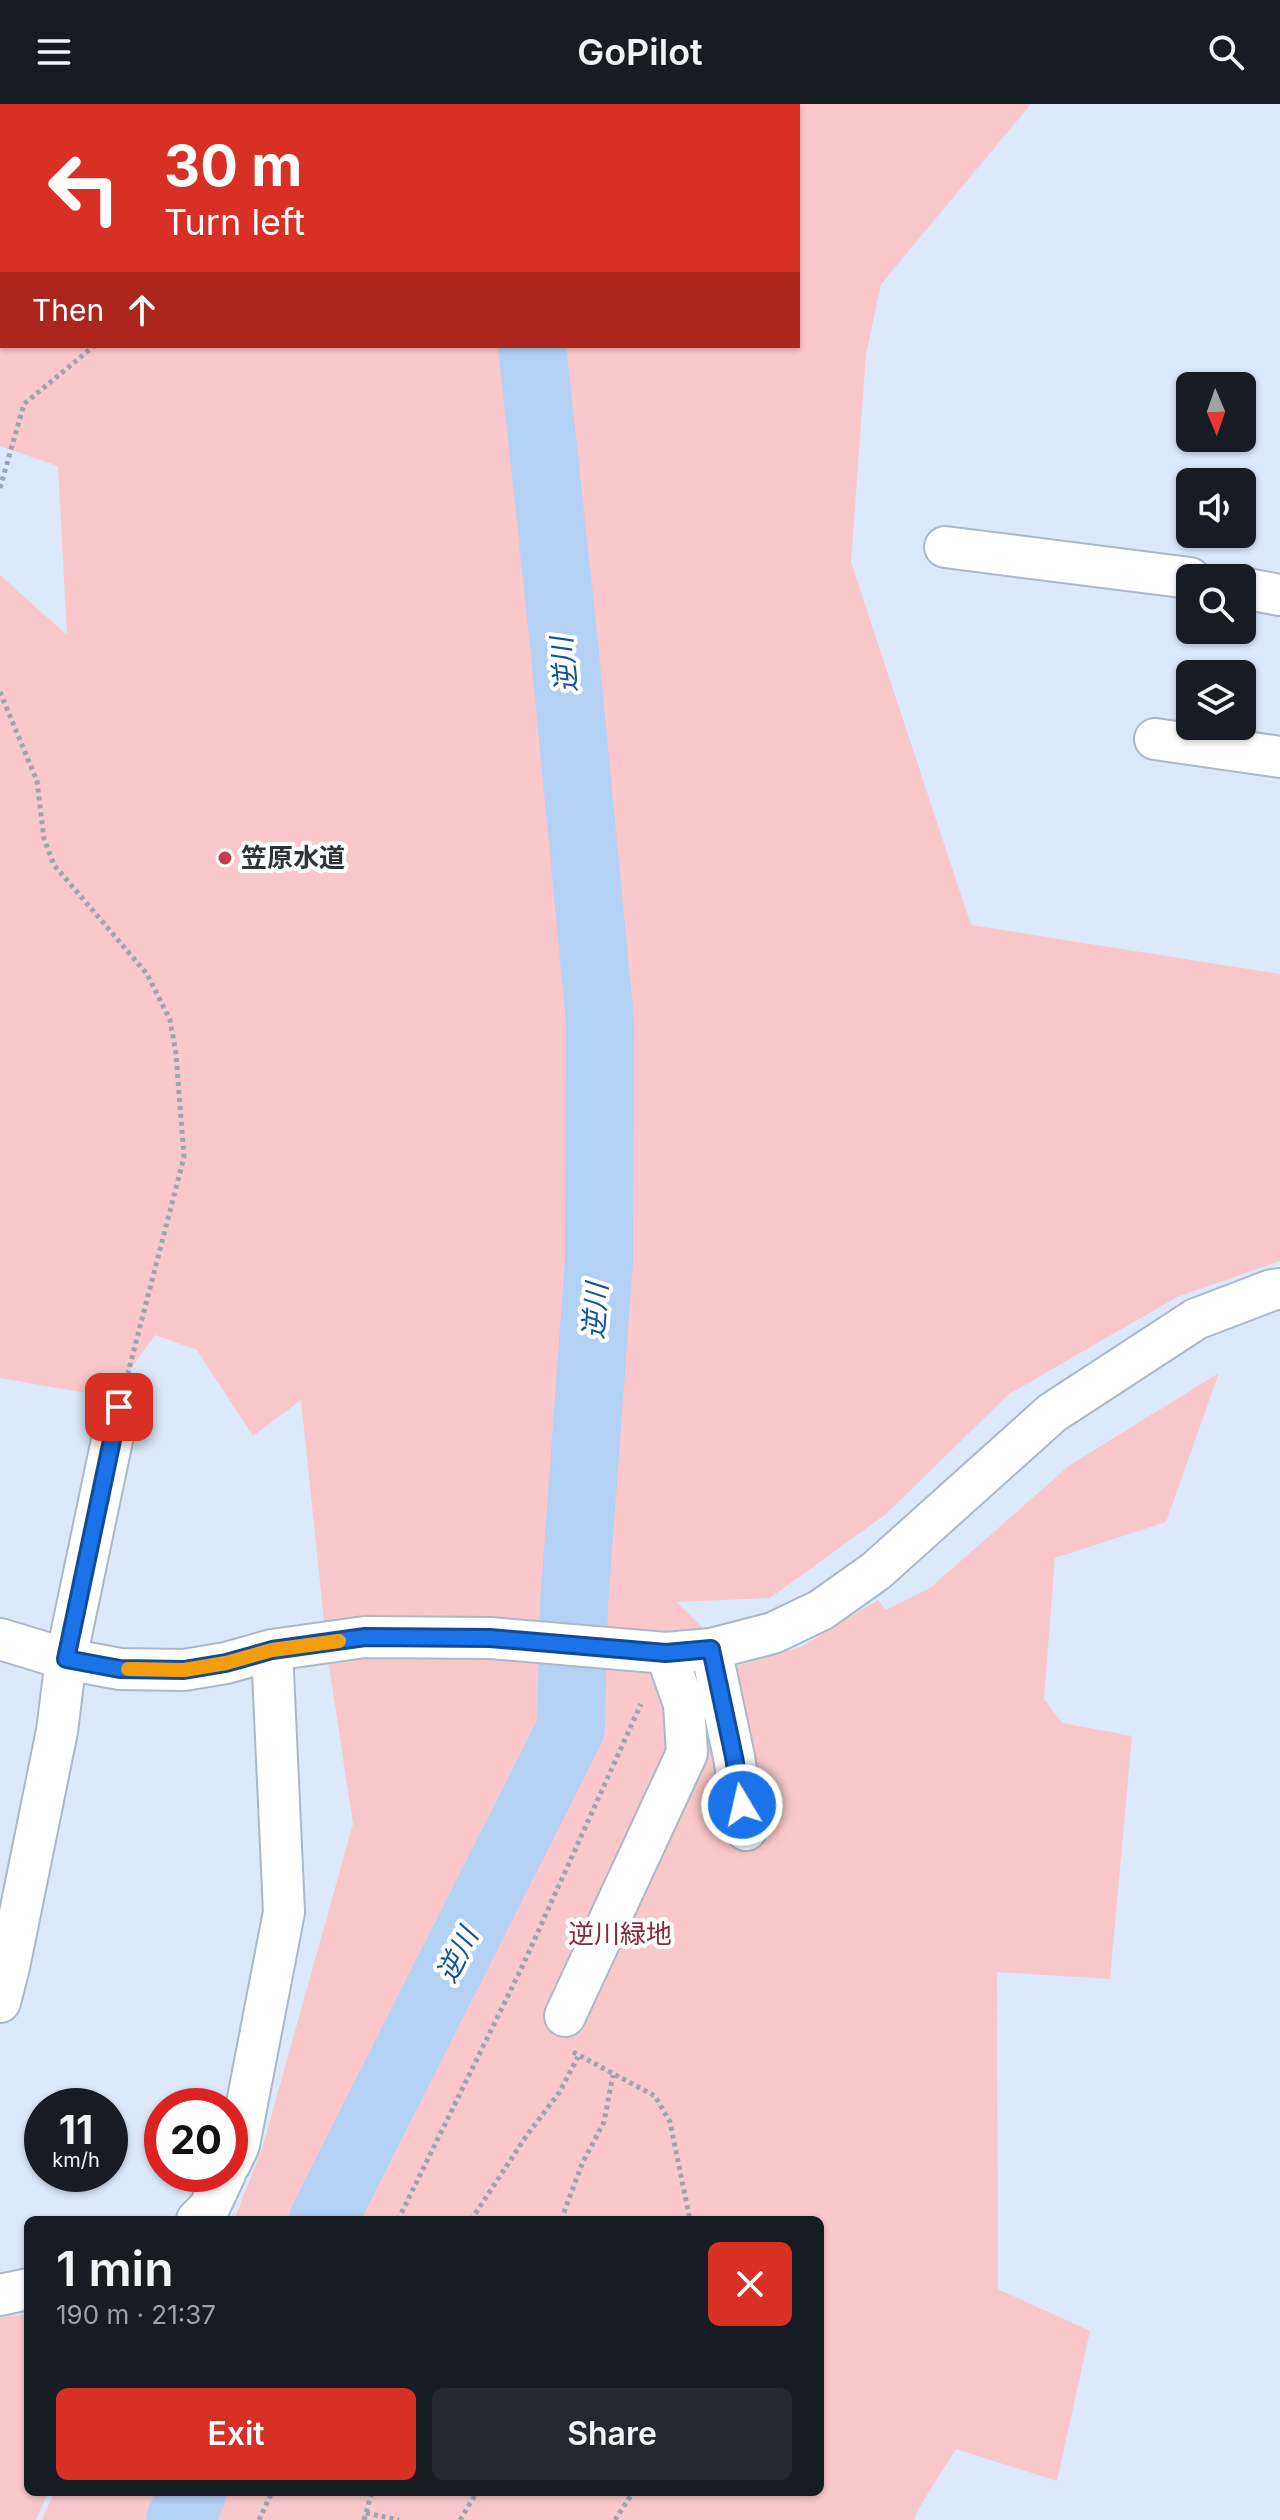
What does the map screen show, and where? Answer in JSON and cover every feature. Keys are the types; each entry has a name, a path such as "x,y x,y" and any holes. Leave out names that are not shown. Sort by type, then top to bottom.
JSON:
{"street":[{"path":"945,547 1176,576"},
{"path":"1256,591 1280,595"},
{"path":"1155,739 1280,757"},
{"path":"0,1639 66,1659 120,1669 184,1670 226,1663 272,1650 365,1637 510,1639 647,1651 711,1649 773,1633 821,1610 876,1571 1052,1413 1196,1319 1280,1289"},
{"path":"0,2002 57,1731 66,1659 119,1407"},
{"path":"711,1649 746,1830"},
{"path":"248,2098 284,1912 272,1650"},
{"path":"565,2016 687,1753 684,1704 647,1651"},
{"path":"201,2216 217,2192"},
{"path":"0,2295 24,2290"}],"path":[{"path":"0,488 24,404 92,348"},
{"path":"0,692 37,781 44,839 54,865 147,974 170,1020 172,1031 184,1157 119,1407"},
{"path":"400,2216 522,1967 631,1729 646,1690 647,1651"},
{"path":"565,2016 562,2043 578,2057 655,2096 670,2122 689,2216"},
{"path":"474,2216 559,2093 578,2057"},
{"path":"562,2216 582,2164 604,2122 613,2075"},
{"path":"259,2520 270,2496"},
{"path":"371,2496 365,2517 399,2520"},
{"path":"460,2520 475,2496"},
{"path":"615,2520 630,2496"}],"green space":[{"name":"逆川緑地","path":"800,104 1031,104 881,284 866,354 851,562 971,925 1280,974 1280,1261 1177,1297 1009,1394 886,1514 770,1598 677,1602 718,1643 729,1668 801,1647 878,1600 886,1610 930,1588 1070,1465 1219,1373 1166,1522 1055,1558 1044,1699 1062,1723 1132,1736 1110,1979 997,1972 998,2289 1090,2331 1057,2481 956,2449 914,2520 42,2520 52,2496 824,2496 824,2216 236,2216 245,2192 248,2192 262,2149 353,1824 328,1659 301,1400 253,1436 197,1350 155,1335 110,1397 0,1378 0,575 67,635 58,466 0,446 0,348 800,348"},
{"path":"24,2314 24,2496 46,2496 36,2520 0,2520 0,2317"}],"waterway":[{"name":"逆川","path":"325,2216 571,1728 574,1605 599,1260 600,1021 532,348"},
{"name":"逆川","path":"180,2520 191,2496"}],"slow traffic":[{"path":"128,1669 184,1670 226,1663 272,1650 339,1641"}],"place":[{"name":"笠原水道","path":"225,858"}],"route":[{"path":"119,1407 66,1659 120,1669 184,1670 226,1663 272,1650 365,1637 490,1638 666,1653 711,1649 742,1805"}]}
